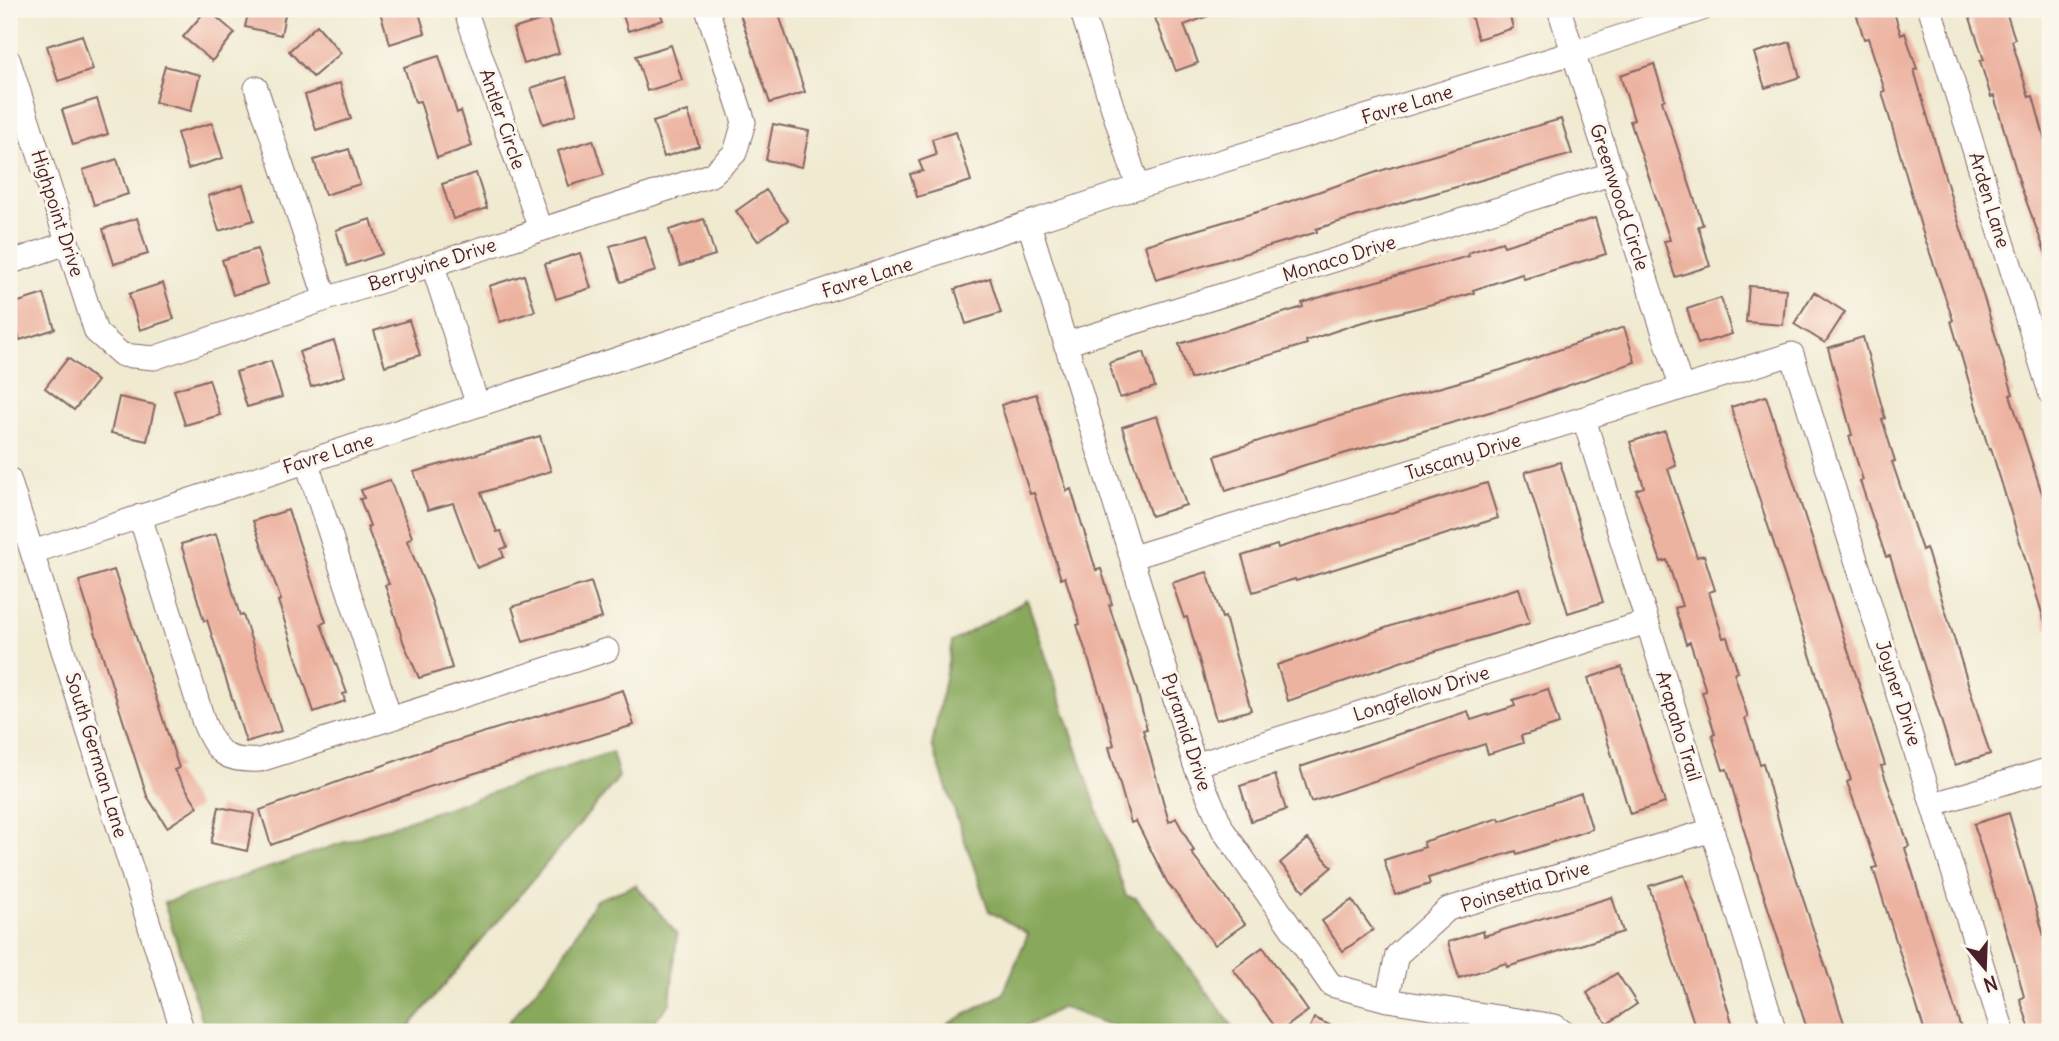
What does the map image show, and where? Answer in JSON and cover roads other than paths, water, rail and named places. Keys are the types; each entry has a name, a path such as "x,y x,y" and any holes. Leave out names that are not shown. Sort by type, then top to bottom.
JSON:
{"street":[{"name":"Antler Circle","path":"466,9 540,229"},
{"name":"Berryvine Drive","path":"122,355 154,359 326,299 711,175 736,153 744,122 707,9"},
{"path":"1081,9 1138,187"},
{"name":"Greenwood Circle","path":"1559,9 1681,386"},
{"name":"Favre Lane","path":"33,552 477,403 1138,187 1702,9"},
{"name":"Arden Lane","path":"1930,9 2050,392"},
{"name":"Highpoint Drive","path":"9,61 96,332 122,355"},
{"path":"256,88 326,299"},
{"name":"Monaco Drive","path":"1065,344 1614,173"},
{"name":"Pyramid Drive","path":"1029,224 1195,765 1223,830 1331,985 1387,1000 1555,1026 1563,1032"},
{"path":"9,263 68,243"},
{"path":"433,265 477,403"},
{"name":"Tuscany Drive","path":"1133,557 1792,354"},
{"name":"Joyner Drive","path":"1792,354 2003,1032"},
{"name":"Arapaho Trail","path":"1584,419 1775,1032"},
{"path":"306,460 390,719"},
{"name":"South German Lane","path":"9,479 183,1032"},
{"path":"141,516 204,723 210,739 224,756 242,761 260,760 607,650"},
{"name":"Longfellow Drive","path":"1195,765 1647,622"},
{"path":"1934,804 2050,769"},
{"name":"Poinsettia Drive","path":"1387,1000 1397,955 1448,909 1712,830"}]}
